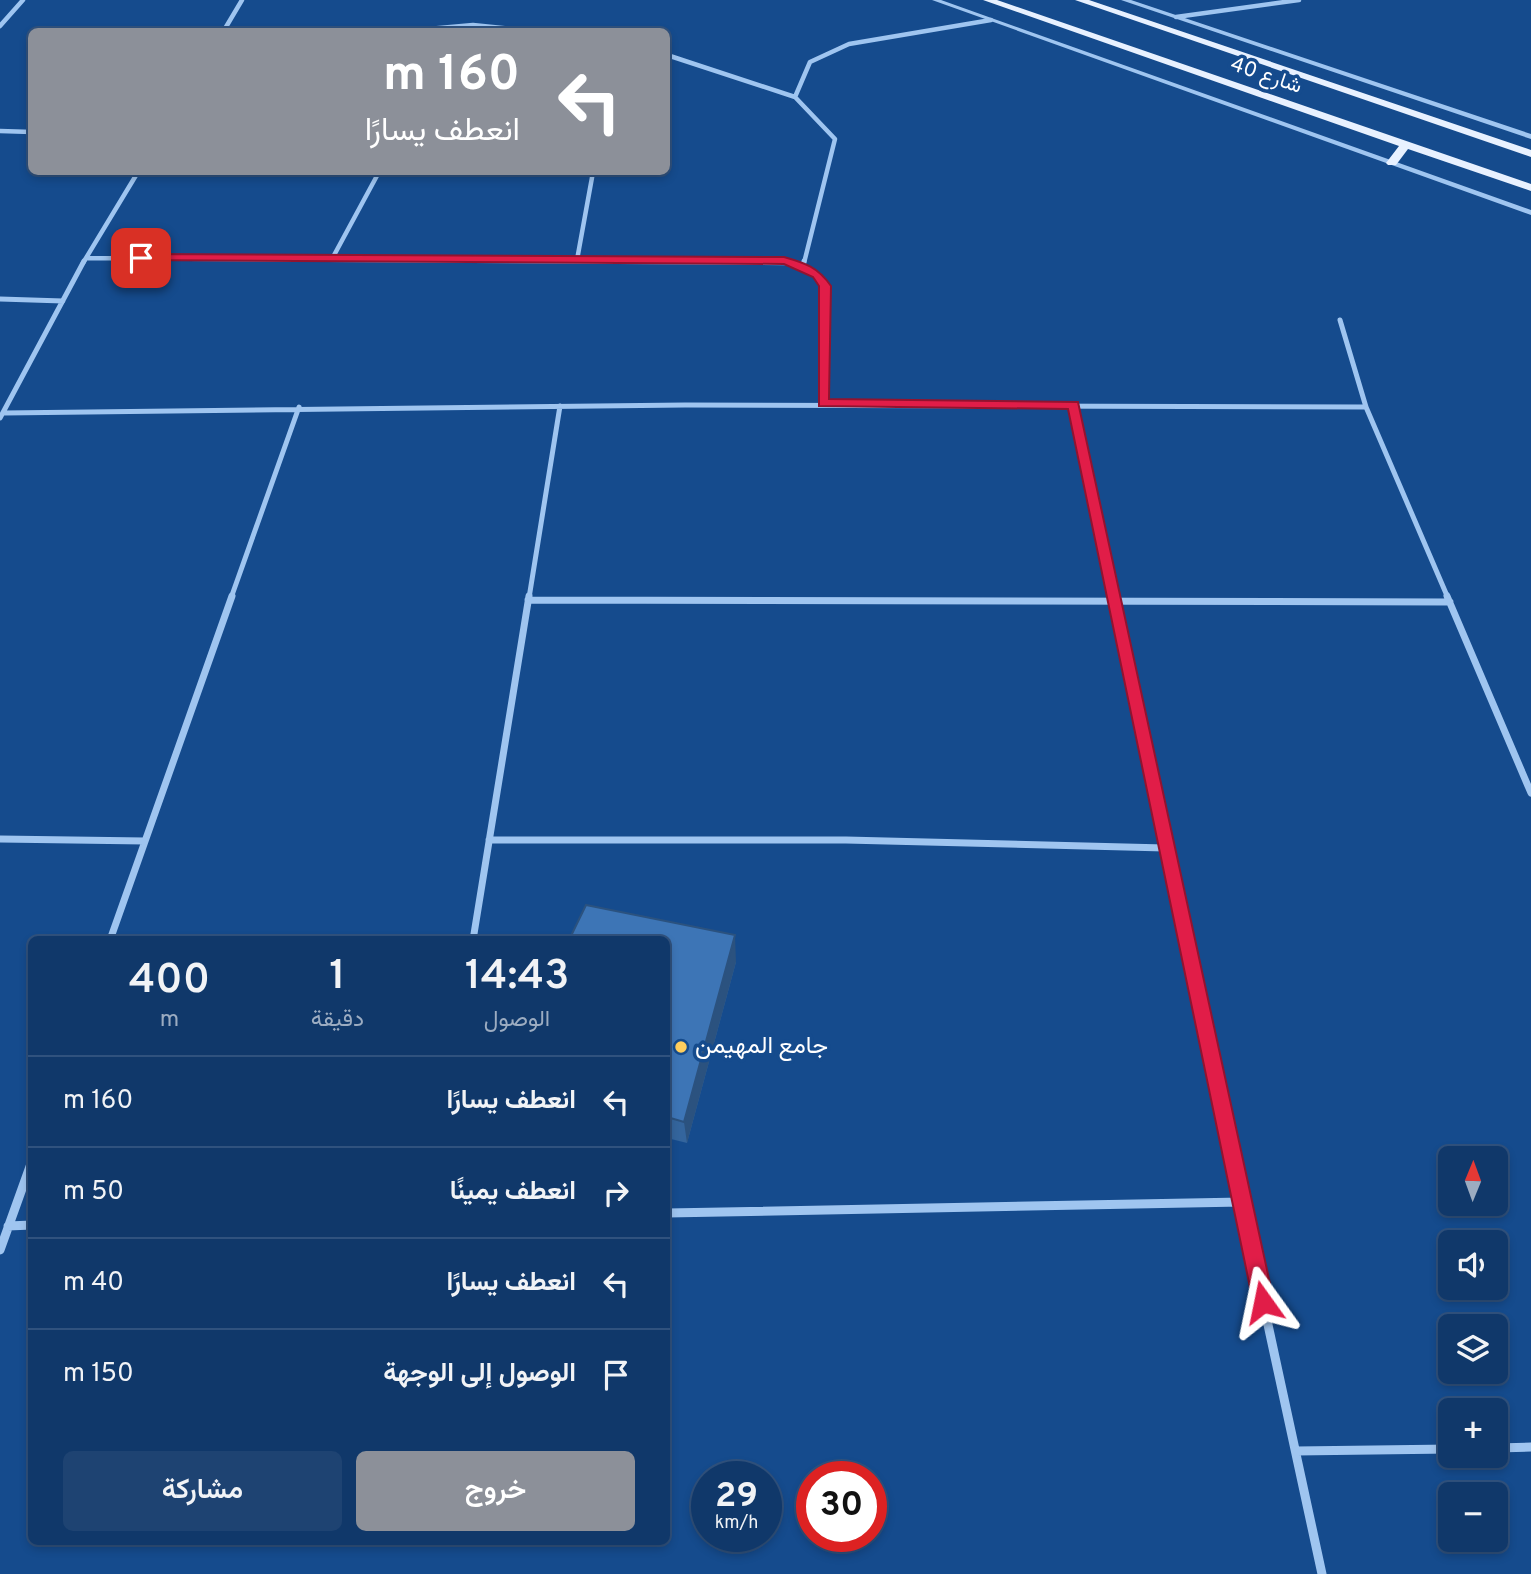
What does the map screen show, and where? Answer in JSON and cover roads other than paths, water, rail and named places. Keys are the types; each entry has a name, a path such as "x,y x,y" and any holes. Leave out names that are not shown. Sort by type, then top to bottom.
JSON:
{"main road":[{"name":"شارع 40","path":"988,0 1531,188"},
{"name":"شارع 40","path":"1080,0 1531,154"},
{"path":"1392,163 1406,145"}],"street":[{"path":"0,26 23,0"},
{"path":"225,28 242,0"},
{"path":"935,0 1531,212"},
{"path":"1124,0 1530,136"},
{"path":"1176,17 1299,0"},
{"path":"795,97 810,62 849,44 991,20"},
{"path":"455,28 473,25 503,28"},
{"path":"670,56 795,97 835,139 803,266"},
{"path":"0,131 28,132"},
{"path":"136,175 86,258 2,416 299,407 823,403 1366,407"},
{"path":"332,259 377,175"},
{"path":"577,260 592,175"},
{"path":"86,258 774,260 803,266 817,274 825,286 823,403"},
{"path":"0,299 63,301"},
{"path":"1340,320 1366,407 1531,793"},
{"path":"474,936 560,405"},
{"path":"1074,405 1165,848 1322,1574"},
{"path":"111,936 299,407"},
{"path":"528,600 1450,602"},
{"path":"0,839 145,841"},
{"path":"489,840 846,840 1165,848"},
{"path":"0,1250 28,1172"},
{"path":"670,1213 1241,1202"},
{"path":"8,1226 28,1225"},
{"path":"1508,1448 1531,1447"},
{"path":"1296,1451 1438,1449"}],"place":[{"name":"جامع المهيمن","path":"681,1047"}]}
